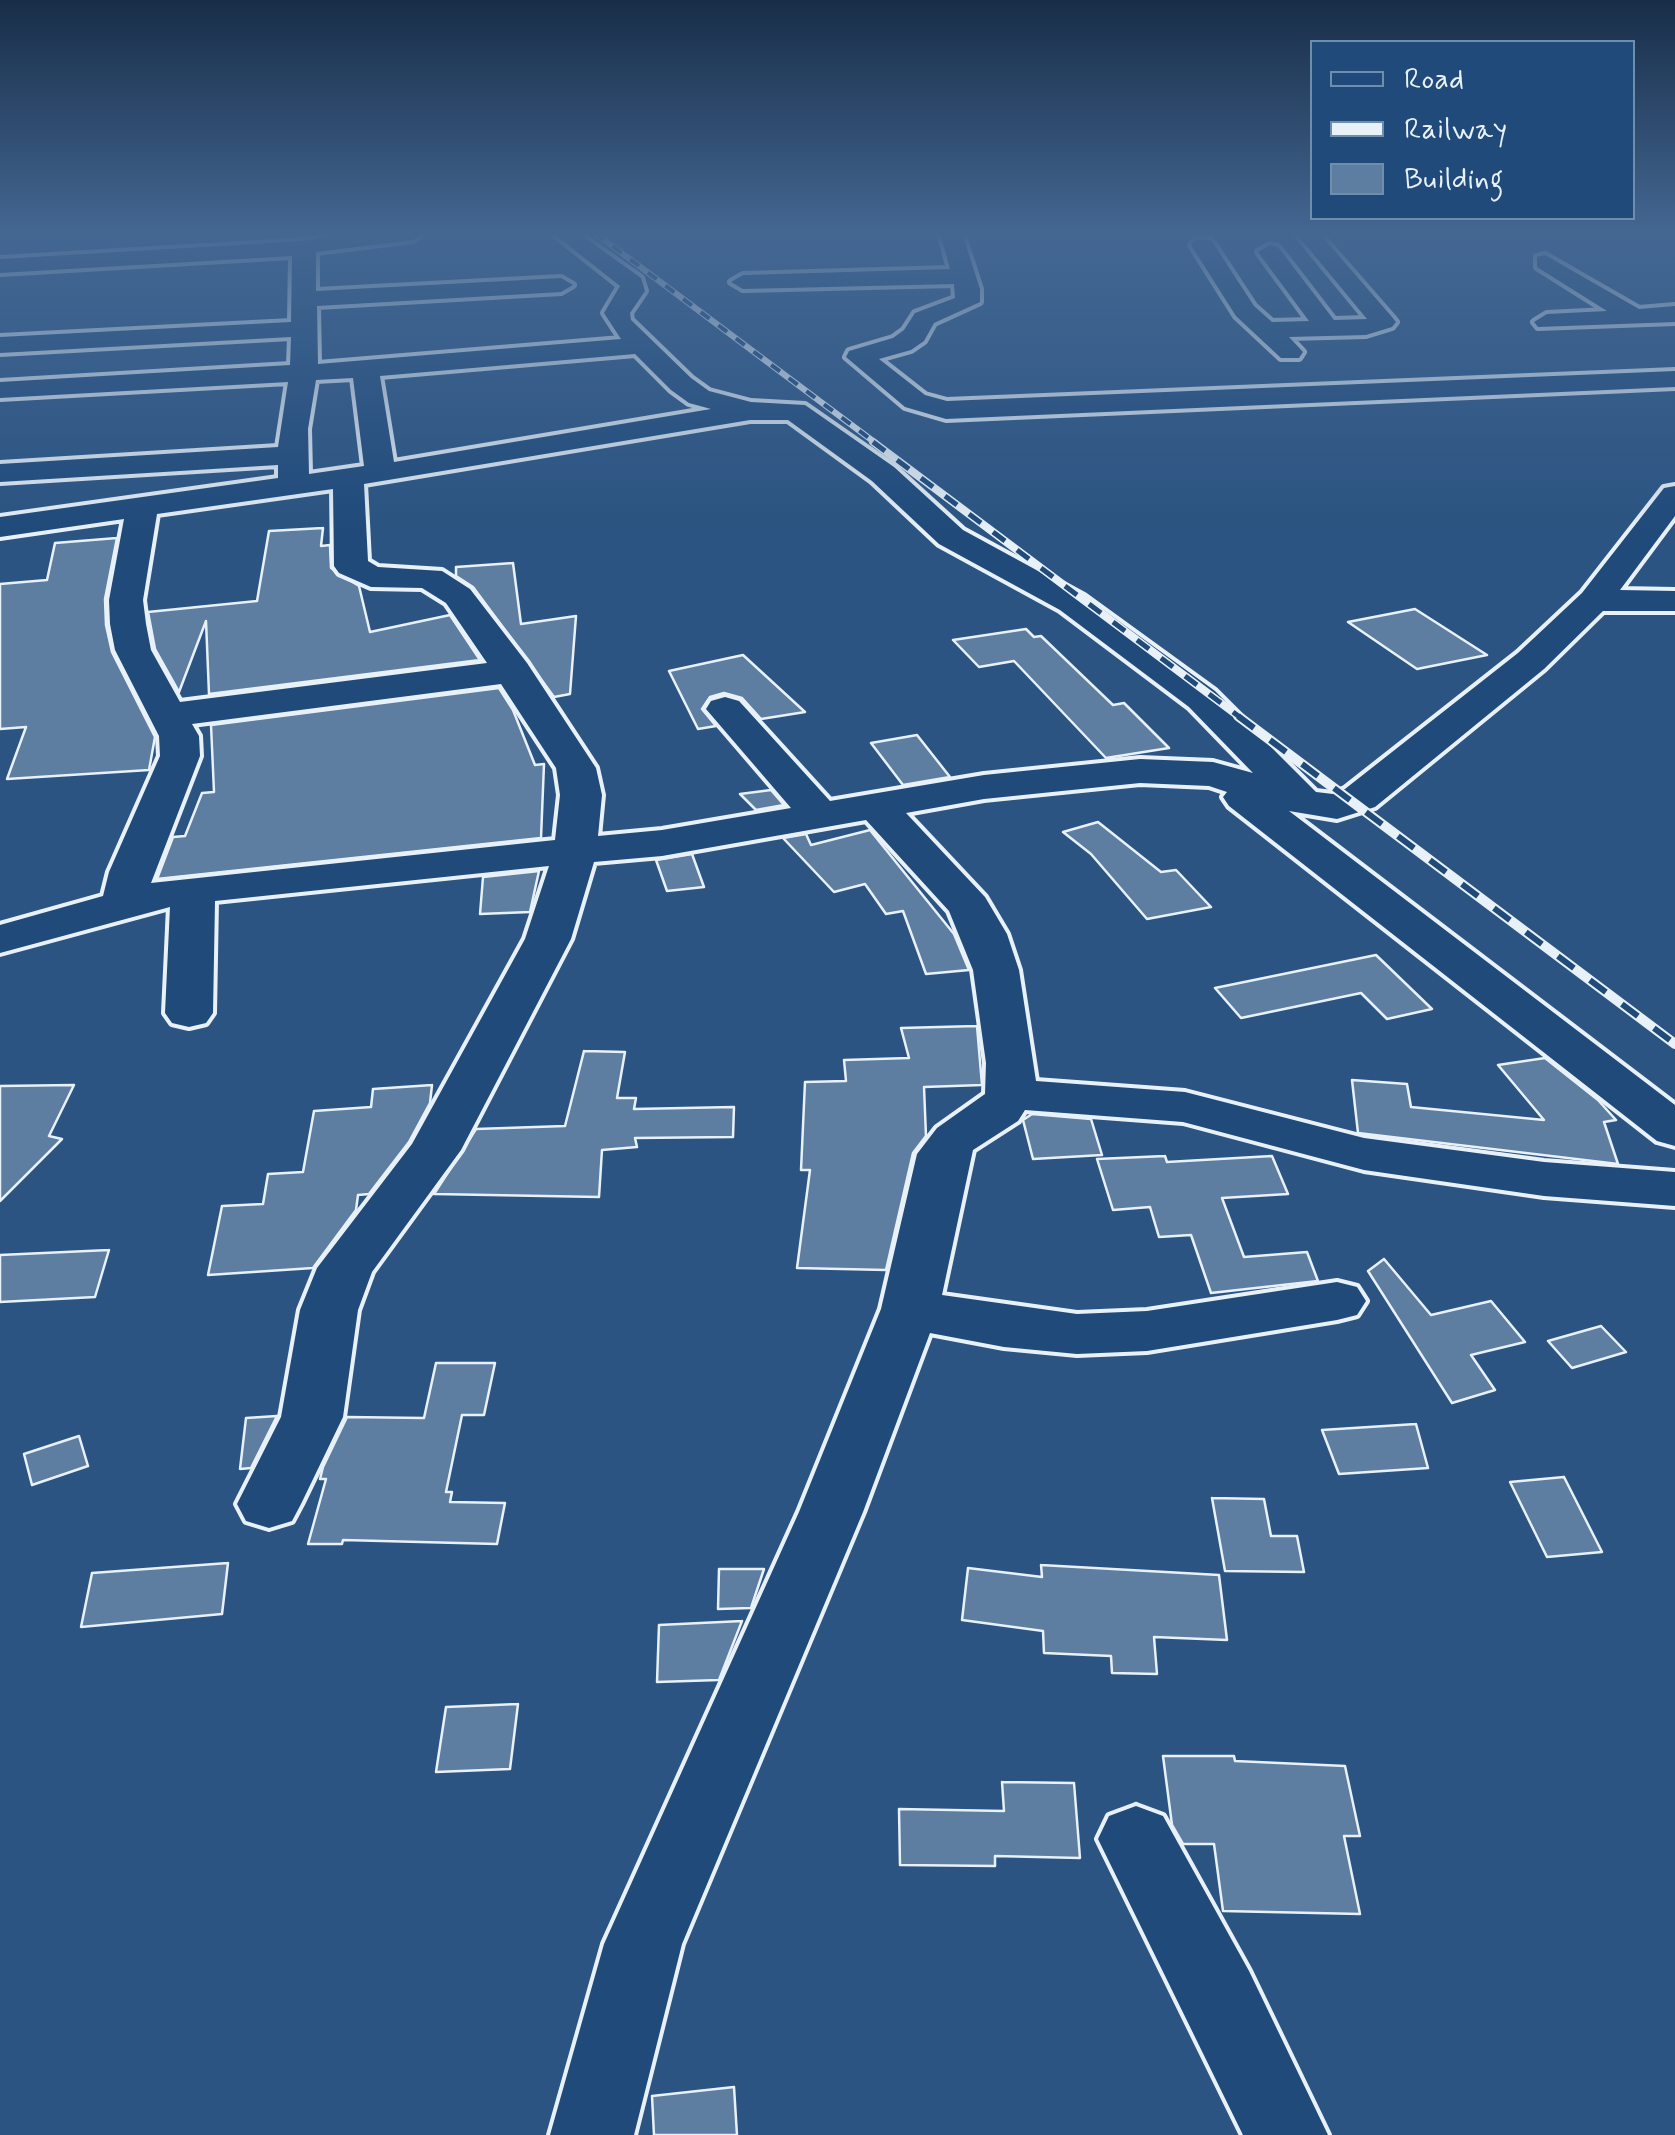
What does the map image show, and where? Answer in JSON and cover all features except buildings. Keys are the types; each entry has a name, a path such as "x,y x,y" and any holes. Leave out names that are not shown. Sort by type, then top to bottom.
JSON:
{"street":[{"path":"2,345 118,333"},
{"path":"294,487 292,455 302,384 303,333"},
{"path":"631,333 688,392 750,410"},
{"path":"916,333 902,344 859,357 874,373 931,407 964,411 1675,379"},
{"path":"1268,333 1283,344 1318,393"},
{"path":"0,416 302,384 426,354 642,345"},
{"path":"269,1504 312,1417 322,1376 329,1310 344,1268 434,1150 548,939 575,853 582,794 576,768 514,671 447,586 430,578 371,578 352,566 364,474 364,368"},
{"path":"0,390 302,384"},
{"path":"0,528 683,426 750,410 795,411 894,484 951,537 1090,616 1202,700 1306,803"},
{"path":"0,473 292,455"},
{"path":"0,939 124,902 193,890 381,868 575,853 849,812 984,787 1140,771 1213,774 1306,803 1337,807 1360,798 1531,661 1594,600 1675,495"},
{"path":"124,902 131,872 180,756 170,714 133,650 128,624 131,556 142,509"},
{"path":"1594,600 1675,601"},
{"path":"170,714 514,671"},
{"path":"592,2135 643,1944 831,1512 910,1309 942,1154 955,1139 1000,1110 1010,1094 1011,1063 1001,1001 984,934 969,906 725,709"},
{"path":"1213,774 1675,1130"},
{"path":"189,1013 193,890"},
{"path":"1010,1094 1185,1107 1364,1154 1544,1179 1675,1189"},
{"path":"910,1309 1004,1327 1077,1334 1147,1331 1337,1300"},
{"path":"1136,1839 1221,1998 1286,2135"}],"railway":[{"path":"728,333 877,444"},
{"path":"873,442 1241,718"},
{"path":"1238,716 1675,1044"}]}
